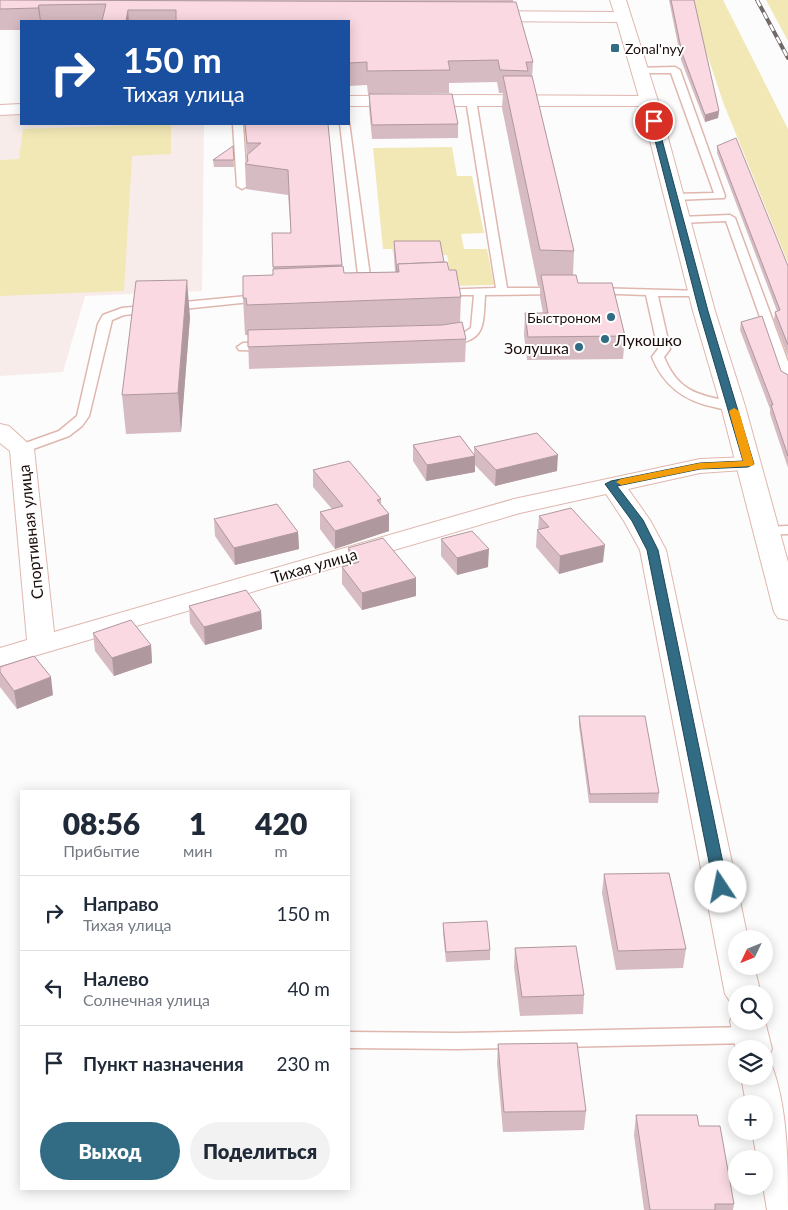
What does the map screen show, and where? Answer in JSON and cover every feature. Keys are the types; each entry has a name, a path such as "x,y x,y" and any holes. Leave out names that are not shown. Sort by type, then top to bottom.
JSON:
{"street":[{"path":"470,16 621,8 649,102 699,293 733,406 748,464 779,543 788,612"},
{"path":"350,101 649,102"},
{"path":"0,110 20,110"},
{"name":"Спортивная улица","path":"0,431 22,449 41,644"},
{"name":"Тихая улица","path":"0,657 514,507 611,484 700,466 748,464"},
{"path":"611,484 637,520 653,550 730,930"},
{"path":"761,1085 786,1210"}],"lane":[{"path":"639,70 675,70 720,196 674,197"},
{"path":"472,100 502,290"},
{"path":"238,125 242,186"},
{"path":"345,125 366,295"},
{"path":"680,220 730,218 788,379"},
{"path":"433,293 502,290 699,293"},
{"path":"432,343 467,338 475,333 480,291"},
{"path":"651,292 664,349 658,357 665,375 678,388 691,396 721,406 733,406"},
{"path":"22,449 61,435 79,423 83,416 107,318 128,311 251,296"},
{"path":"243,347 283,346"},
{"path":"350,1040 457,1041 751,1035"}],"shaded area":[{"path":"689,0 723,0 788,129 788,263 723,102"},
{"path":"766,0 788,0 788,41"},
{"path":"20,113 20,125 204,125 202,291 85,296 63,372 0,376 0,114"},
{"path":"171,125 171,154 132,156 124,291 0,296 0,160 19,159 23,129"},
{"path":"452,147 457,176 472,176 484,233 461,234 464,249 487,249 494,285 452,286 447,255 394,256 392,249 383,249 373,148"}],"building":[{"path":"0,0 516,2 533,62 526,62 528,71 500,70 498,60 448,61 450,70 367,71 367,62 350,63 350,20 176,20 176,10 128,10 126,20 102,20 106,4 39,5 38,8 0,9"},
{"path":"671,0 694,0 719,111 705,115 682,53"},
{"path":"503,76 532,76 574,251 540,250"},
{"path":"369,94 452,94 458,124 372,125"},
{"path":"245,125 328,125 342,265 273,267 272,233 291,233 288,170 245,164 248,161 247,155 261,143 247,143"},
{"path":"736,138 788,266 788,345 775,312 780,310 717,146"},
{"path":"233,146 234,160 213,160"},
{"path":"394,241 440,241 444,262 398,264 397,272"},
{"path":"447,262 449,270 456,270 461,297 247,305 246,298 243,298 243,276 273,275 273,269 343,266 344,273 399,272 398,264"},
{"path":"541,275 576,275 578,283 612,283 625,336 528,337 525,313 548,313"},
{"path":"187,280 178,393 122,395 136,281"},
{"path":"762,316 781,371 788,375 788,456 771,405 773,405 741,322"},
{"path":"462,322 466,339 248,347 248,330 442,325"},
{"path":"537,433 558,455 496,470 474,447"},
{"path":"460,436 475,456 427,465 413,445"},
{"path":"349,461 381,499 377,500 389,514 335,531 320,512 343,506 313,470"},
{"path":"277,504 298,532 234,548 214,519"},
{"path":"571,508 605,545 560,556 537,530 549,527 539,516"},
{"path":"472,531 489,549 457,558 441,539"},
{"path":"383,538 416,578 362,593 342,567 359,562 348,548"},
{"path":"246,590 261,611 204,627 189,606"},
{"path":"131,620 151,645 112,658 93,633"},
{"path":"34,656 51,677 14,691 0,672 0,667"},
{"path":"579,716 645,716 659,793 590,794"},
{"path":"669,873 686,949 618,951 604,874"},
{"path":"487,921 490,950 446,952 443,923"},
{"path":"576,946 584,995 522,997 515,948"},
{"path":"577,1043 586,1111 504,1112 498,1044"},
{"path":"636,1115 697,1115 699,1126 720,1126 728,1171 728,1195 732,1195 734,1204 715,1204 715,1210 650,1210"}],"railway":[{"path":"757,0 788,58"}],"slow traffic":[{"path":"621,482 700,466 748,464 734,411"}],"place":[{"name":"Zonal'nyy","path":"615,48"},
{"name":"Быстроном","path":"611,317"},
{"name":"Лукошко","path":"605,339"},
{"name":"Золушка","path":"579,347"}],"route":[{"path":"654,121 704,311 733,406 748,464 700,466 611,484 637,520 653,550 721,887"}]}
